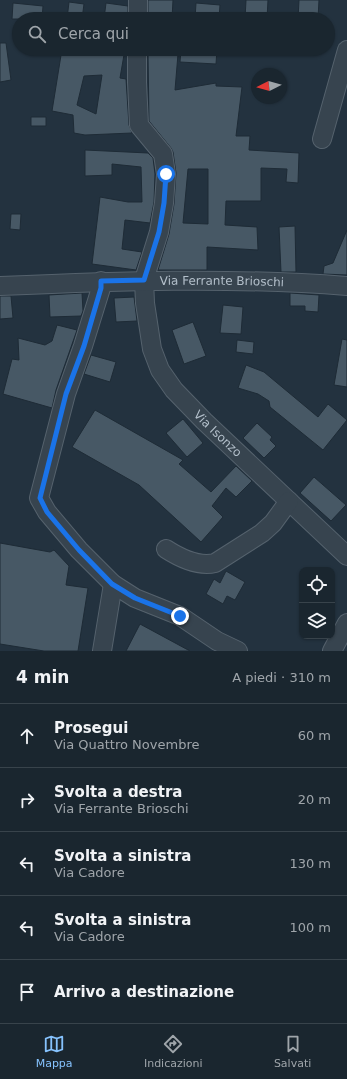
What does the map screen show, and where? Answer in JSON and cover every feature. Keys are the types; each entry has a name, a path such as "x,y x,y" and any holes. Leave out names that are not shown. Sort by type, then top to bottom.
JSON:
{"street":[{"path":"138,0 138,12"},
{"path":"322,139 347,50"},
{"name":"Via Isonzo","path":"137,56 139,125 163,154 166,174 164,203 159,232 144,280 145,303 152,349 160,370 174,390 204,421 347,556"},
{"name":"Via Ferrante Brioschi","path":"0,286 144,280 260,282 347,286"},
{"path":"101,281 101,288 84,346 66,394 40,498 47,512 79,550 112,584 135,598 180,616 217,641 238,651"},
{"path":"166,549 178,557 208,565 262,533 273,523 289,501"},
{"path":"102,651 112,584"},
{"path":"332,651 347,623"}],"building":[{"path":"148,0 173,0 172,12 148,12"},
{"path":"246,0 268,0 267,12 245,12"},
{"path":"299,0 319,0 318,12 298,12"},
{"path":"69,2 84,4 83,12 68,12"},
{"path":"13,3 43,6 43,12 12,12"},
{"path":"106,3 128,6 128,12 105,12"},
{"path":"196,3 220,5 220,12 195,12"},
{"path":"0,43 6,43 11,80 0,82"},
{"path":"61,56 124,56 120,78 126,79 129,125 132,133 85,135 74,133 73,115 52,111","holes":["102,75 96,114 77,105 84,76"]},
{"path":"148,56 178,56 175,90 216,83 216,86 242,87 236,136 250,136 249,150 299,153 298,183 286,182 287,169 261,168 261,201 226,201 225,225 257,227 258,250 207,247 207,270 158,270 169,234 174,204 176,173 171,148 149,121","holes":["188,169 208,169 208,224 183,223"]},
{"path":"180,56 217,56 216,64 180,62"},
{"path":"31,117 46,117 46,126 31,126"},
{"path":"85,150 148,153 153,158 155,174 154,202 150,223 125,220 122,249 142,252 136,270 92,264 100,197 128,202 142,202 141,167 112,164 112,175 85,176"},
{"path":"11,214 21,214 20,230 10,229"},
{"path":"295,226 296,272 281,272 279,227"},
{"path":"347,230 347,275 323,274 324,266 333,263"},
{"path":"82,293 83,311 81,316 50,317 49,295"},
{"path":"290,293 319,295 318,312 305,311 305,306 290,306"},
{"path":"0,296 11,296 13,318 0,319"},
{"path":"134,297 137,321 116,322 114,298"},
{"path":"223,305 243,307 241,334 220,333"},
{"path":"193,322 206,356 184,364 172,330"},
{"path":"57,325 77,330 56,390 52,408 3,394 12,359 19,360 18,338 45,345 52,341"},
{"path":"342,339 347,340 347,387 334,385"},
{"path":"237,340 254,342 253,354 236,352"},
{"path":"91,355 116,362 110,382 84,374"},
{"path":"246,365 264,372 318,417 328,404 347,420 323,450 270,407 269,401 258,394 238,388"},
{"path":"95,410 183,460 179,464 211,492 236,466 252,481 236,497 226,488 212,506 223,517 201,542 139,485 72,447"},
{"path":"183,419 203,443 187,457 166,433"},
{"path":"257,423 272,437 270,440 276,446 264,458 243,438"},
{"path":"314,477 346,505 331,521 300,493"},
{"path":"0,543 50,552 54,550 69,566 66,585 88,588 78,651 44,651 0,644"},
{"path":"226,571 245,582 235,600 227,596 223,604 206,594 214,579 220,583"},
{"path":"140,624 190,651 126,651"}],"route":[{"path":"166,174 164,203 159,232 144,280 101,281 101,288 84,346 66,394 40,498 47,512 79,550 112,584 135,598 180,616"}]}
